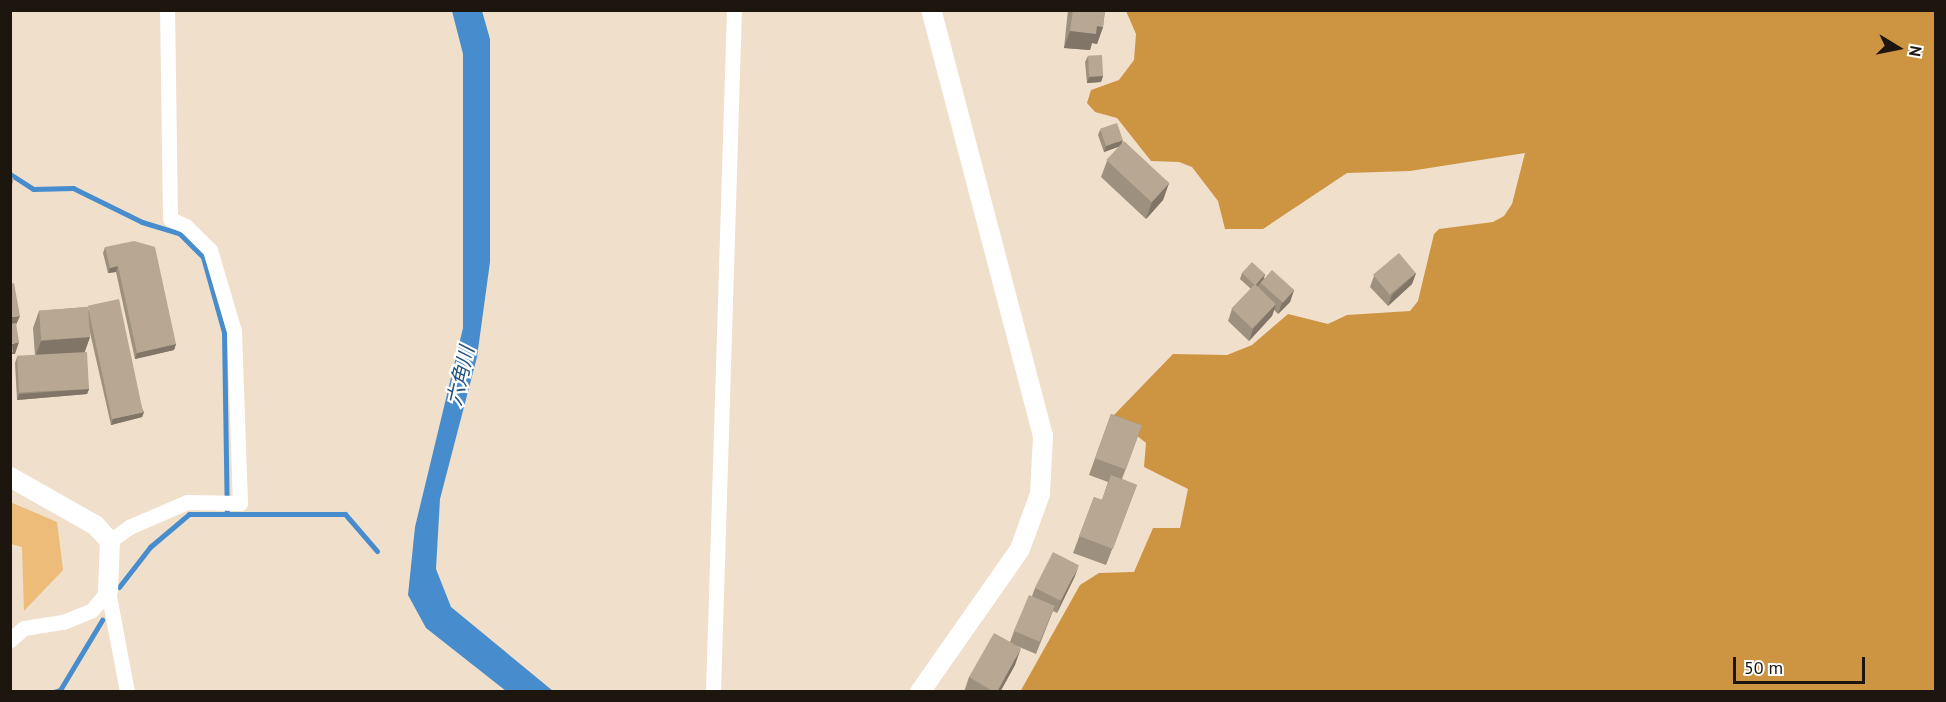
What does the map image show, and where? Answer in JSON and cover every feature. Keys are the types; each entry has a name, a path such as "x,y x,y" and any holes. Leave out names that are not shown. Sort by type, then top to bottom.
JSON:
{"street":[{"path":"110,541 129,527 187,502 240,503 234,331 210,250 186,226 170,219 167,10"},
{"path":"713,692 718,424 734,10"},
{"path":"920,692 1020,549 1040,494 1043,436 931,10"},
{"path":"10,477 95,525 110,541 108,591 127,692"},
{"path":"10,640 24,628 63,622 92,610 108,591"}],"shaded area":[{"path":"1126,11 1935,11 1935,691 1020,692 1080,585 1099,573 1134,572 1153,528 1180,528 1188,489 1144,467 1146,443 1113,416 1173,354 1227,355 1252,345 1288,314 1328,324 1347,315 1410,311 1418,301 1434,234 1439,229 1493,222 1504,216 1512,204 1525,153 1410,171 1347,173 1263,229 1225,229 1218,201 1192,167 1179,162 1151,161 1117,118 1095,112 1087,103 1091,90 1119,80 1134,60 1136,34"},
{"path":"10,502 57,522 63,570 24,611 22,547 11,544"}],"water":[{"name":"六角川","path":"452,11 482,11 490,39 490,262 477,357 440,499 436,569 451,607 553,691 506,691 426,628 408,595 415,527 463,328 463,54"}],"building":[{"path":"1073,10 1105,10 1103,27 1097,26 1096,34 1070,31"},
{"path":"1102,55 1103,76 1089,77 1088,56"},
{"path":"1117,123 1123,140 1106,146 1100,129"},
{"path":"1124,141 1169,183 1152,202 1106,160"},
{"path":"10,177 14,178 10,193"},
{"path":"134,241 155,247 176,344 137,353 118,266 110,268 105,247"},
{"path":"1399,253 1416,273 1390,295 1373,275"},
{"path":"1252,262 1265,274 1255,285 1242,273"},
{"path":"1272,270 1294,290 1283,303 1261,283"},
{"path":"14,283 20,316 10,317 10,284"},
{"path":"1255,284 1276,304 1252,329 1231,308"},
{"path":"119,299 143,412 112,419 88,306"},
{"path":"88,307 90,337 41,340 39,310"},
{"path":"16,323 19,342 12,344 13,352 10,353 10,324"},
{"path":"87,352 89,389 19,393 17,356"},
{"path":"1111,414 1142,425 1126,469 1095,458"},
{"path":"1111,475 1137,485 1113,549 1079,536 1094,497 1102,500"},
{"path":"1053,552 1079,565 1061,601 1035,588"},
{"path":"1029,595 1055,606 1040,642 1014,631"},
{"path":"994,633 1021,648 997,692 969,677"}],"waterway":[{"path":"10,174 33,189 73,188 142,222 179,233 203,257 224,332 227,514"},
{"path":"119,587 150,547 189,514 345,514 377,551"},
{"path":"54,692 60,690 102,620"}]}
